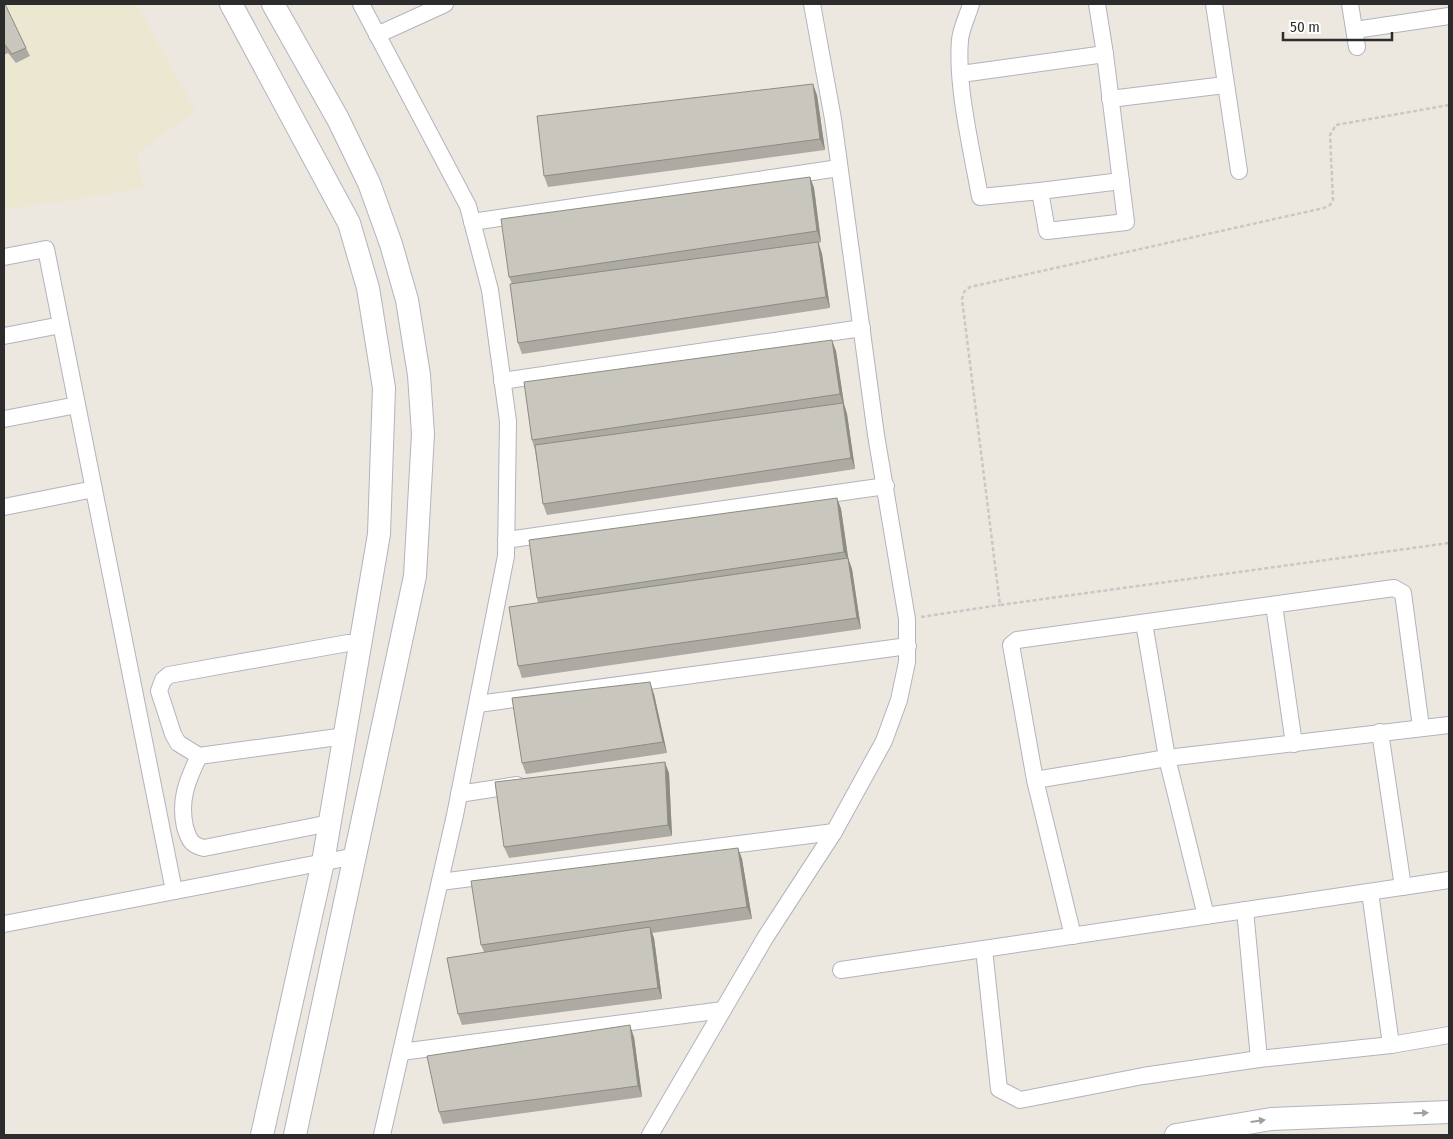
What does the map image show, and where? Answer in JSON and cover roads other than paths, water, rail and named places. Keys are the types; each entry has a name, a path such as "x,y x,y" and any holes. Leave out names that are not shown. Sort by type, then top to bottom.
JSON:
{"street":[{"path":"231,4 349,223 368,288 384,388 379,534 323,862 262,1135"},
{"path":"273,4 338,119 369,183 391,244 407,300 419,375 423,434 415,576 295,1135"},
{"path":"361,4 468,206 490,290 508,421 506,556 460,794 382,1135"},
{"path":"377,35 445,4"},
{"path":"972,4 960,40 961,74 967,124 980,197 1121,181"},
{"path":"1040,191 1047,231 1126,222 1097,4"},
{"path":"1214,4 1239,171"},
{"path":"1350,4 1358,47"},
{"path":"650,1135 765,938 834,832 884,741 899,700 908,646 907,619 876,435 816,6"},
{"path":"1355,30 1449,16"},
{"path":"961,74 1105,54"},
{"path":"1110,99 1225,85"},
{"path":"472,222 839,168"},
{"path":"4,257 46,249 174,891"},
{"path":"4,336 61,325"},
{"path":"502,381 862,328"},
{"path":"4,419 77,405"},
{"path":"506,540 886,486"},
{"path":"4,507 94,489"},
{"path":"1073,936 1035,780 1011,645 1017,640 1394,588 1403,594 1421,727"},
{"path":"1274,606 1294,744"},
{"path":"1144,623 1167,758 1206,916"},
{"path":"345,736 199,756 178,742 173,734 159,691 163,680 169,675 348,643 360,645"},
{"path":"478,704 908,646"},
{"path":"1035,780 1167,758 1449,725"},
{"path":"1380,732 1402,887"},
{"path":"199,756 183,792 182,812 189,841 195,846 204,848 330,823"},
{"path":"460,794 536,782"},
{"path":"440,882 834,832"},
{"path":"4,924 356,856"},
{"path":"841,970 1449,880"},
{"path":"1370,892 1391,1045"},
{"path":"1245,910 1259,1059"},
{"path":"984,949 999,1089 1020,1100 1143,1076 1259,1059 1391,1045 1449,1035"},
{"path":"401,1052 722,1010"},
{"path":"1176,1135 1220,1131 1271,1119 1449,1112"}]}
